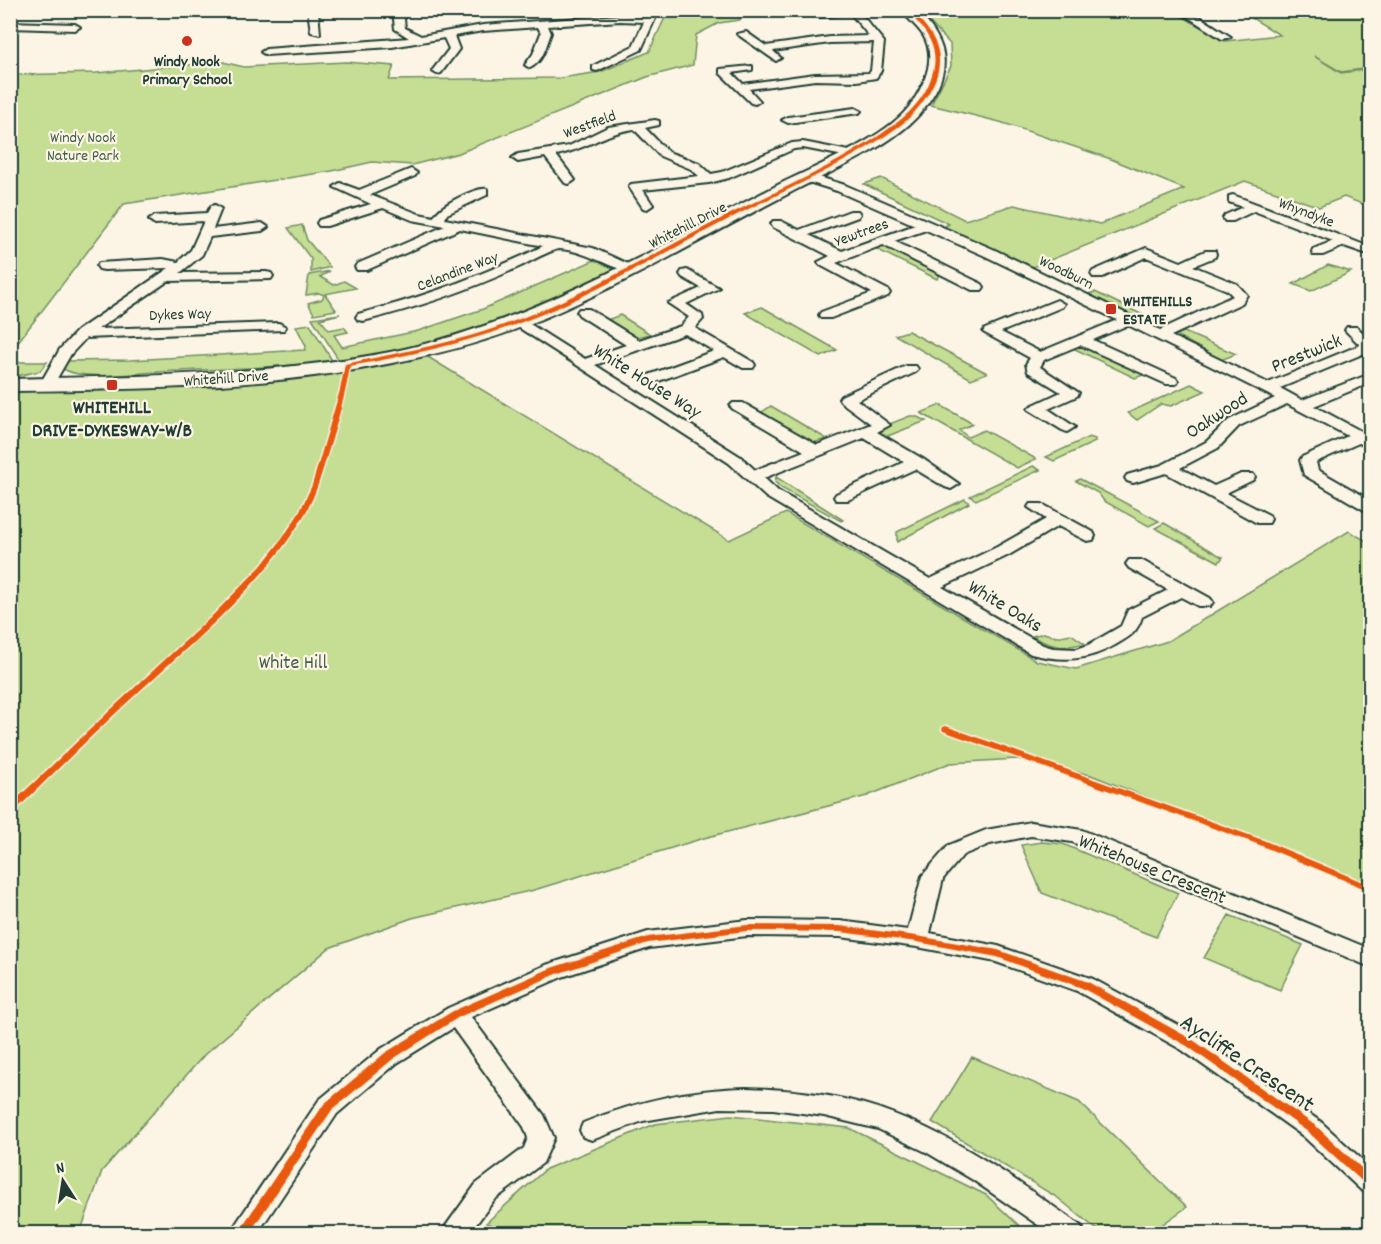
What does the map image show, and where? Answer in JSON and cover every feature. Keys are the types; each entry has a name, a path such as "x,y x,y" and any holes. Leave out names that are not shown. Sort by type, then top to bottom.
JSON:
{"street":[{"path":"313,10 313,30"},
{"path":"398,10 400,29 419,39"},
{"path":"579,10 585,21"},
{"path":"796,10 820,15 870,10"},
{"name":"Whitehill Drive","path":"10,385 148,382 311,370 389,358 436,347 517,322 560,304 806,177 900,123 913,112 934,77 938,49 928,32 909,10"},
{"path":"1182,10 1226,37"},
{"path":"742,87 815,77 867,78 876,71 879,42 854,12"},
{"path":"266,52 392,44 483,28 653,15"},
{"path":"597,68 637,48 653,15"},
{"path":"530,65 538,55 546,33 542,24"},
{"path":"10,25 75,27"},
{"path":"742,34 776,58"},
{"path":"437,71 454,49 448,35"},
{"path":"764,49 830,40 877,39"},
{"path":"748,68 724,70 755,101"},
{"path":"788,120 855,111"},
{"path":"806,118 808,136"},
{"name":"Westfield","path":"518,158 582,145 612,129 655,123"},
{"name":"Westfield","path":"637,126 664,154 695,166 709,179"},
{"path":"808,136 849,154"},
{"path":"647,205 635,187 709,179 737,171 792,146 808,136"},
{"path":"548,153 569,180"},
{"path":"359,195 411,173"},
{"name":"Woodburn","path":"806,177 841,188 927,225 1161,335 1268,388 1365,440"},
{"name":"Celandine Way","path":"340,188 416,217 558,243 588,251 630,268"},
{"path":"438,221 442,212 473,195"},
{"name":"Whyndyke","path":"1233,199 1341,242 1371,251"},
{"path":"324,223 383,204"},
{"path":"1229,218 1254,207"},
{"name":"Dykes Way","path":"47,384 65,352 82,334 181,266 197,252 212,213 155,220"},
{"path":"800,234 854,214"},
{"path":"777,224 839,255"},
{"name":"Celandine Way","path":"362,267 459,225"},
{"name":"Yewtrees","path":"826,315 883,293 825,262 839,255 927,225"},
{"path":"205,234 261,227"},
{"path":"882,240 977,287"},
{"path":"1318,252 1341,242"},
{"name":"Celandine Way","path":"363,317 427,300 473,283 558,243"},
{"path":"1098,274 1146,252 1233,287 1240,294 1237,300 1161,335"},
{"path":"1182,266 1210,254"},
{"path":"104,267 163,263 181,266"},
{"path":"584,364 686,329 696,319 695,315 675,303 712,288 687,274"},
{"name":"Dykes Way","path":"166,276 266,276"},
{"path":"1039,357 990,332 1057,304"},
{"path":"584,312 636,345"},
{"path":"1067,427 1036,409 1072,393 1033,369 1034,364 1039,357 1129,320"},
{"name":"White House Way","path":"517,322 735,460 754,476"},
{"name":"Dykes Way","path":"82,334 279,327"},
{"path":"686,329 748,366"},
{"name":"Prestwick","path":"1268,388 1369,346 1352,330"},
{"path":"1081,340 1171,381"},
{"path":"651,379 725,352"},
{"path":"754,476 882,425 846,399 911,369"},
{"name":"Oakwood","path":"1133,478 1150,471 1168,468 1212,445 1234,423 1246,416 1371,378"},
{"path":"738,406 816,452"},
{"path":"866,432 951,484"},
{"path":"1365,440 1308,460 1310,472 1371,507"},
{"path":"842,497 917,462"},
{"path":"1168,468 1263,519"},
{"name":"White Oaks","path":"754,476 772,494 1037,650 1068,656 1085,654 1129,629 1134,614 1181,590"},
{"path":"1212,493 1247,477"},
{"path":"1036,507 1088,536"},
{"name":"White Oaks","path":"930,586 1003,551 1057,520"},
{"path":"1135,564 1204,602"},
{"name":"Whitehouse Crescent","path":"917,939 933,876 956,850 986,837 1031,829 1075,835 1371,958"},
{"name":"Aycliffe Crescent","path":"242,1233 328,1107 388,1056 456,1014 554,971 648,940 747,928 840,929 917,939 998,954 1085,985 1190,1043 1312,1130 1371,1182"},
{"path":"453,1233 485,1192 534,1155 541,1138 535,1122 456,1014"},
{"path":"592,1130 641,1111 689,1101 766,1097 824,1105 884,1121 949,1152 1018,1195 1072,1233"}],"green space":[{"path":"1364,10 1370,13 1370,68 1341,72 1314,56 1341,73 1370,69 1370,207 1344,197 1319,207 1245,181 1033,267 943,227 949,224 864,184 881,178 965,220 1014,205 1100,224 1184,189 1111,159 1000,122 931,105 951,66 950,44 919,11 1173,11 1225,41 1280,35 1240,11"},
{"name":"Windy Nook Nature Park","path":"668,11 737,11 740,20 719,23 696,35 693,65 647,77 459,153 412,165 372,162 332,171 124,204 11,351 11,75 96,73 223,62 244,67 346,62 394,66 389,80 560,78 600,72 649,52"},
{"path":"302,225 307,240 330,267 311,272 311,259 288,228"},
{"path":"885,246 940,275 937,279 872,247"},
{"path":"599,258 609,262 612,270 540,307 460,335 412,347 340,362 312,318 340,314 320,319 329,330 344,327 348,332 334,335 342,347 418,331 483,309"},
{"path":"1328,265 1351,272 1311,291 1293,284"},
{"path":"330,271 320,277 334,285 344,281 356,288 325,294 336,310 314,314 308,303 322,299 324,295 319,293 306,295 309,275"},
{"path":"1095,292 1166,326 1154,326 1088,294"},
{"path":"762,307 837,350 821,357 745,313"},
{"path":"620,315 650,334 631,338 607,320"},
{"path":"310,324 333,362 109,375 84,375 63,369 67,361 130,360 305,350 306,346 296,326"},
{"path":"908,331 987,373 971,379 895,335"},
{"path":"1184,332 1236,354 1221,360 1176,335"},
{"path":"1083,346 1146,374 1135,378 1073,348"},
{"name":"White Hill","path":"423,354 729,540 786,513 1037,661 1076,669 1168,641 1349,531 1370,543 1370,886 1091,775 1017,759 950,763 867,796 704,838 534,890 412,918 329,948 205,1054 102,1171 80,1233 11,1233 11,388 305,377"},
{"path":"11,362 47,362 40,371 11,377"},
{"path":"1191,384 1205,391 1171,406 1161,404 1137,420 1128,413"},
{"path":"940,405 973,424 959,430 968,437 984,430 1036,459 1017,468 921,413"},
{"path":"771,406 827,439 812,443 764,417 762,412"},
{"path":"910,416 926,421 880,439 876,432 879,428"},
{"path":"1089,437 1095,439 1095,442 1054,461 1046,457"},
{"path":"1033,466 1040,470 976,500 970,496"},
{"path":"776,477 843,520 841,521 781,488 775,482"},
{"path":"1080,479 1159,521 1149,526 1104,501 1098,493 1076,481"},
{"path":"965,499 969,503 897,542 897,532"},
{"path":"1164,523 1223,557 1219,562 1155,528"},
{"path":"1044,633 1056,637 1071,634 1084,643 1057,646 1032,636"},
{"path":"1042,842 1063,844 1178,893 1156,937 1042,893 1021,845"},
{"path":"1229,915 1303,945 1280,990 1204,958"},
{"path":"972,1057 1079,1102 1187,1207 1150,1233 1101,1233 1058,1198 932,1122"},
{"path":"731,1115 849,1128 986,1195 1027,1233 516,1234 486,1223 546,1169 655,1124"}],"cycle path":[{"path":"10,811 239,594 285,540 303,513 315,485 343,390 347,365 412,353 455,342 545,311 599,286 816,173 880,137 905,119 915,108 928,90 937,67 933,40 908,10"},
{"path":"946,729 1260,842 1370,888"},
{"path":"242,1234 328,1107 389,1056 456,1014 554,971 648,940 747,928 840,929 917,939 998,954 1085,985 1190,1043 1312,1129 1370,1182"}],"place":[{"name":"Windy Nook Primary School","path":"187,41"},
{"name":"WHITEHILLS ESTATE","path":"1111,309"},
{"name":"WHITEHILL DRIVE-DYKESWAY-W/B","path":"112,385"}]}
